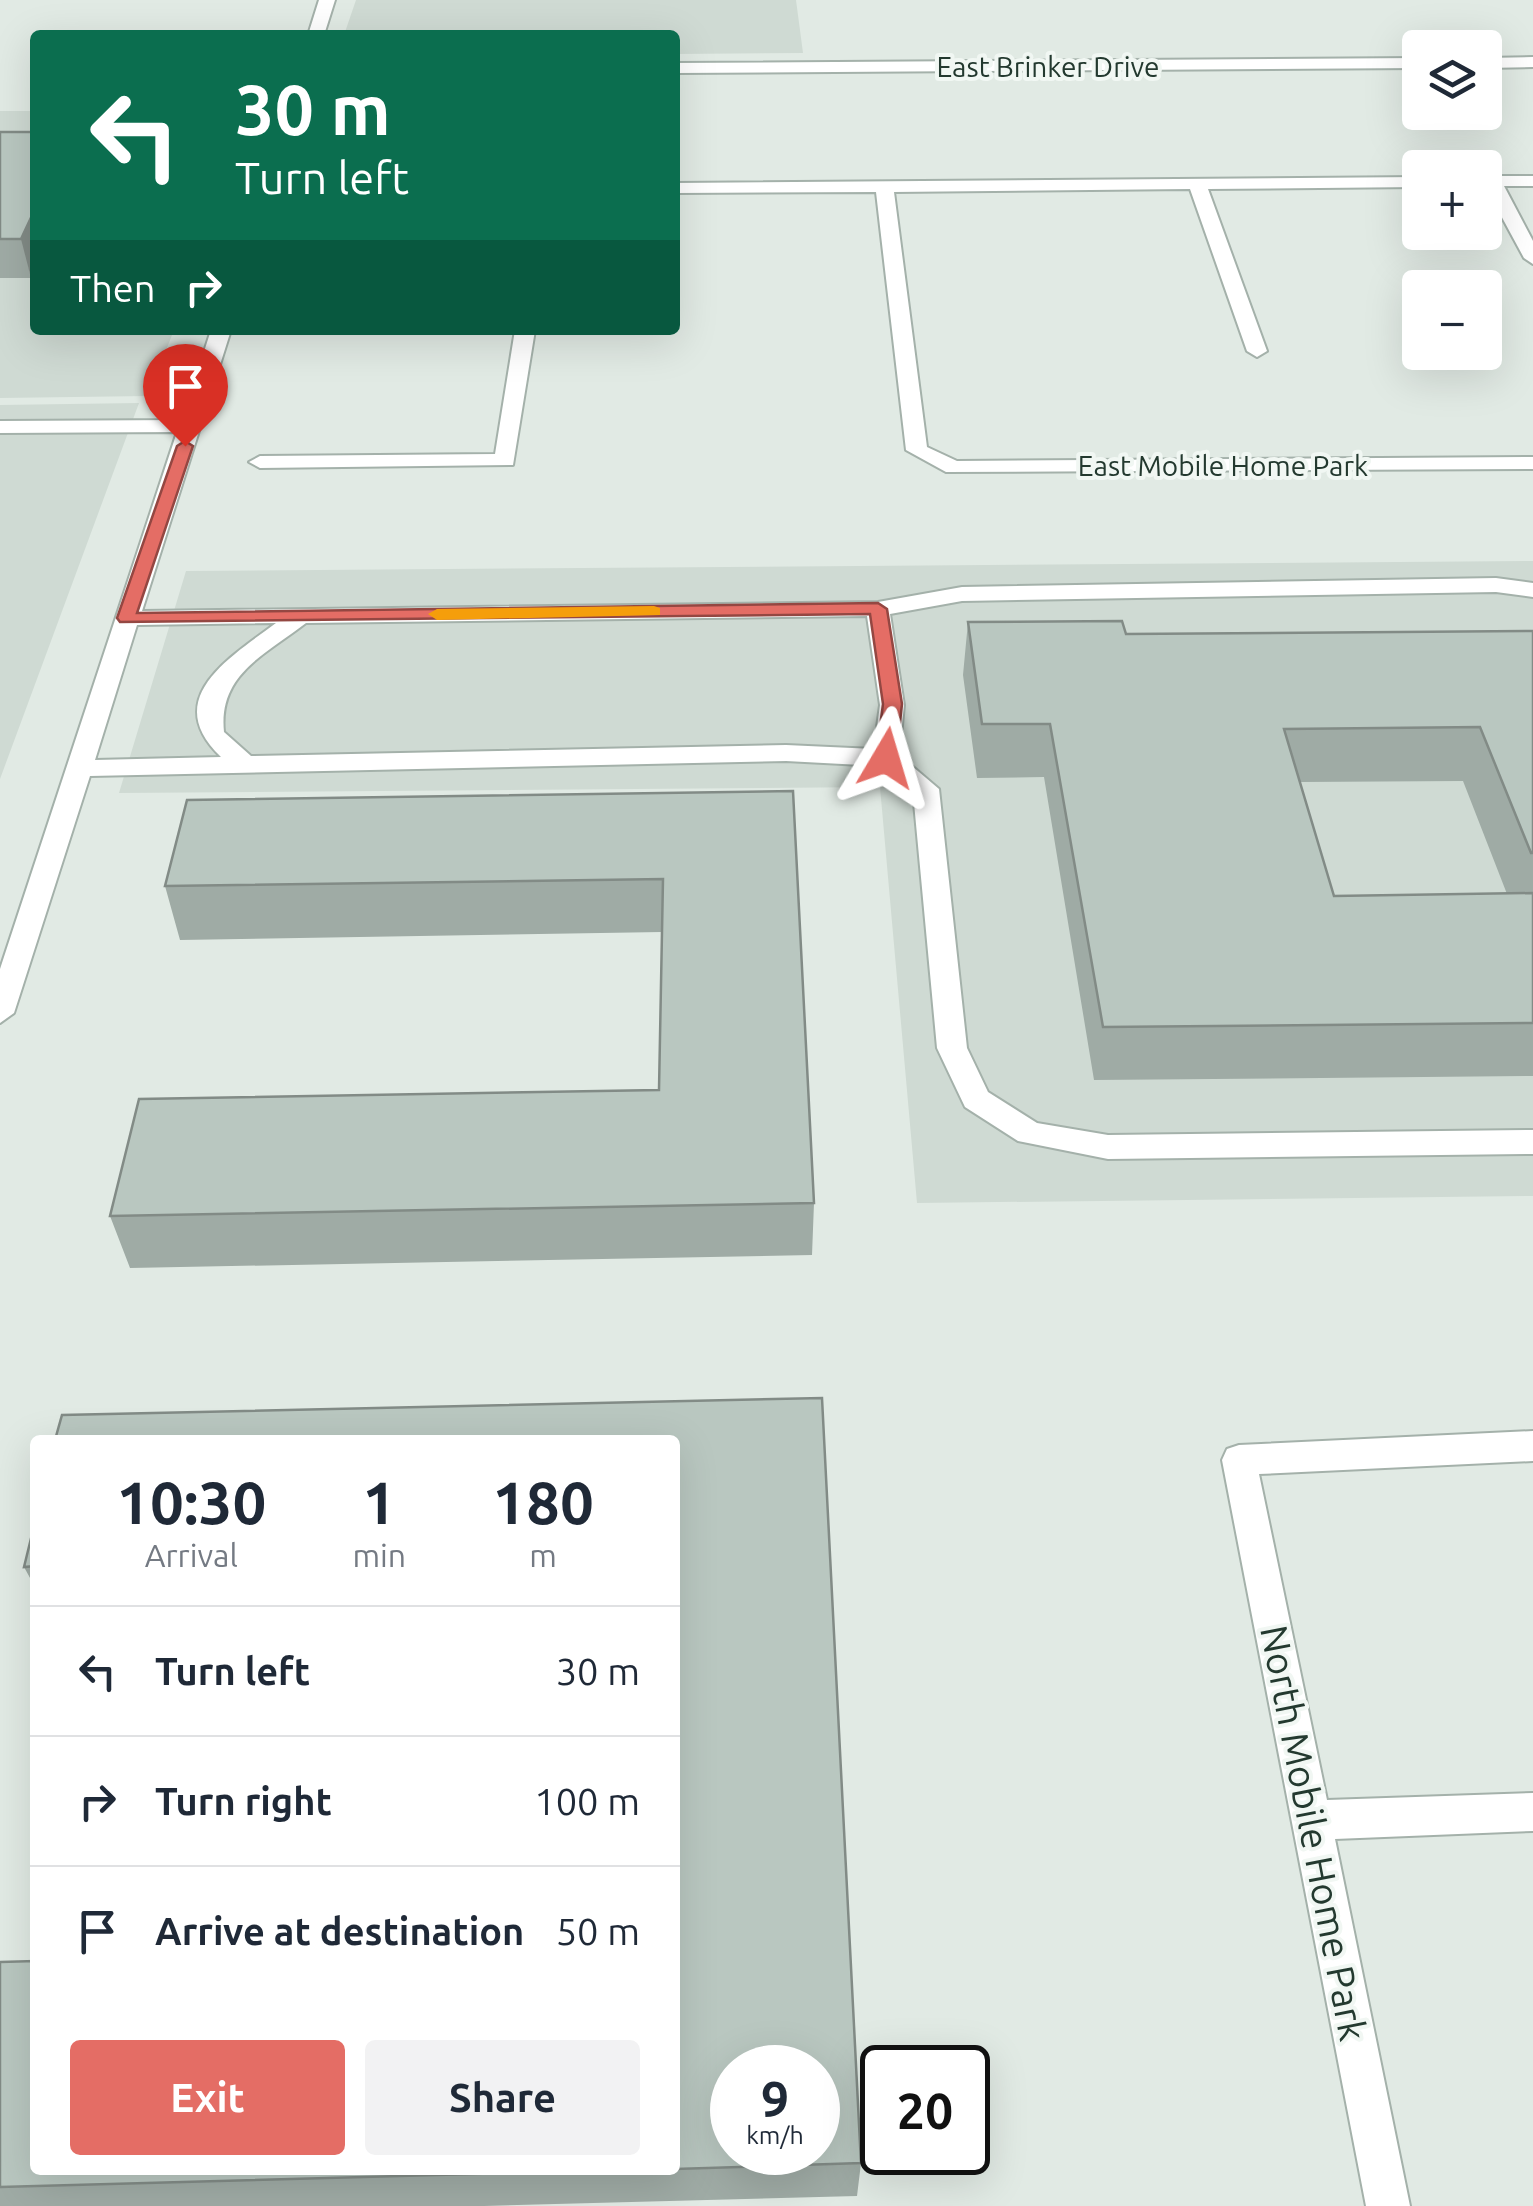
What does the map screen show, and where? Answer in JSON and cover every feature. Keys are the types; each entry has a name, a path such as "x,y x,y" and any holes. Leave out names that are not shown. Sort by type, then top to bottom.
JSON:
{"street":[{"path":"318,30 327,0"},
{"path":"1502,63 1533,62"},
{"name":"East Brinker Drive","path":"680,68 1402,63"},
{"path":"1502,181 1533,181"},
{"path":"680,188 1402,182"},
{"path":"1197,184 1256,351"},
{"name":"East Mobile Home Park","path":"884,186 918,450 954,467 1533,463"},
{"path":"1502,205 1533,258"},
{"path":"0,1012 219,335"},
{"path":"260,462 505,460 524,335"},
{"path":"0,428 191,426"},
{"path":"126,618 878,609 962,594 1496,585 1533,590"},
{"path":"878,609 892,704 886,758"},
{"path":"245,765 212,734 209,704 228,670 300,616"},
{"path":"78,768 786,753 886,758 926,789 952,1048 976,1098 1029,1132 1108,1147 1533,1142"},
{"name":"North Mobile Home Park","path":"1388,2206 1239,1460 1533,1446"},
{"path":"1312,1820 1533,1812"}],"shaded area":[{"path":"356,0 796,0 803,53 680,54 680,30 346,30"},
{"path":"0,111 30,111 30,335 172,335 148,396 0,398"},
{"path":"139,403 0,779 0,405"},
{"path":"1533,561 1533,1196 917,1203 880,787 119,793 186,571"}],"building":[{"path":"0,132 30,132 30,220 21,239 0,239"},
{"path":"1122,621 1126,634 1533,631 1533,853 1480,727 1284,729 1334,896 1533,893 1533,1023 1103,1027 1050,724 982,724 968,622"},
{"path":"793,791 814,1203 110,1216 139,1099 659,1090 663,879 165,886 187,800"},
{"path":"822,1398 860,2163 840,2164 840,2045 710,2045 710,2168 680,2169 680,1435 56,1435 62,1415"},
{"path":"30,1542 30,1566 24,1567"},
{"path":"30,1961 30,2175 439,2175 0,2187 0,1962"}],"slow traffic":[{"path":"437,614 654,612"}],"route":[{"path":"185,446 126,618 878,609 892,704 886,758"}]}
